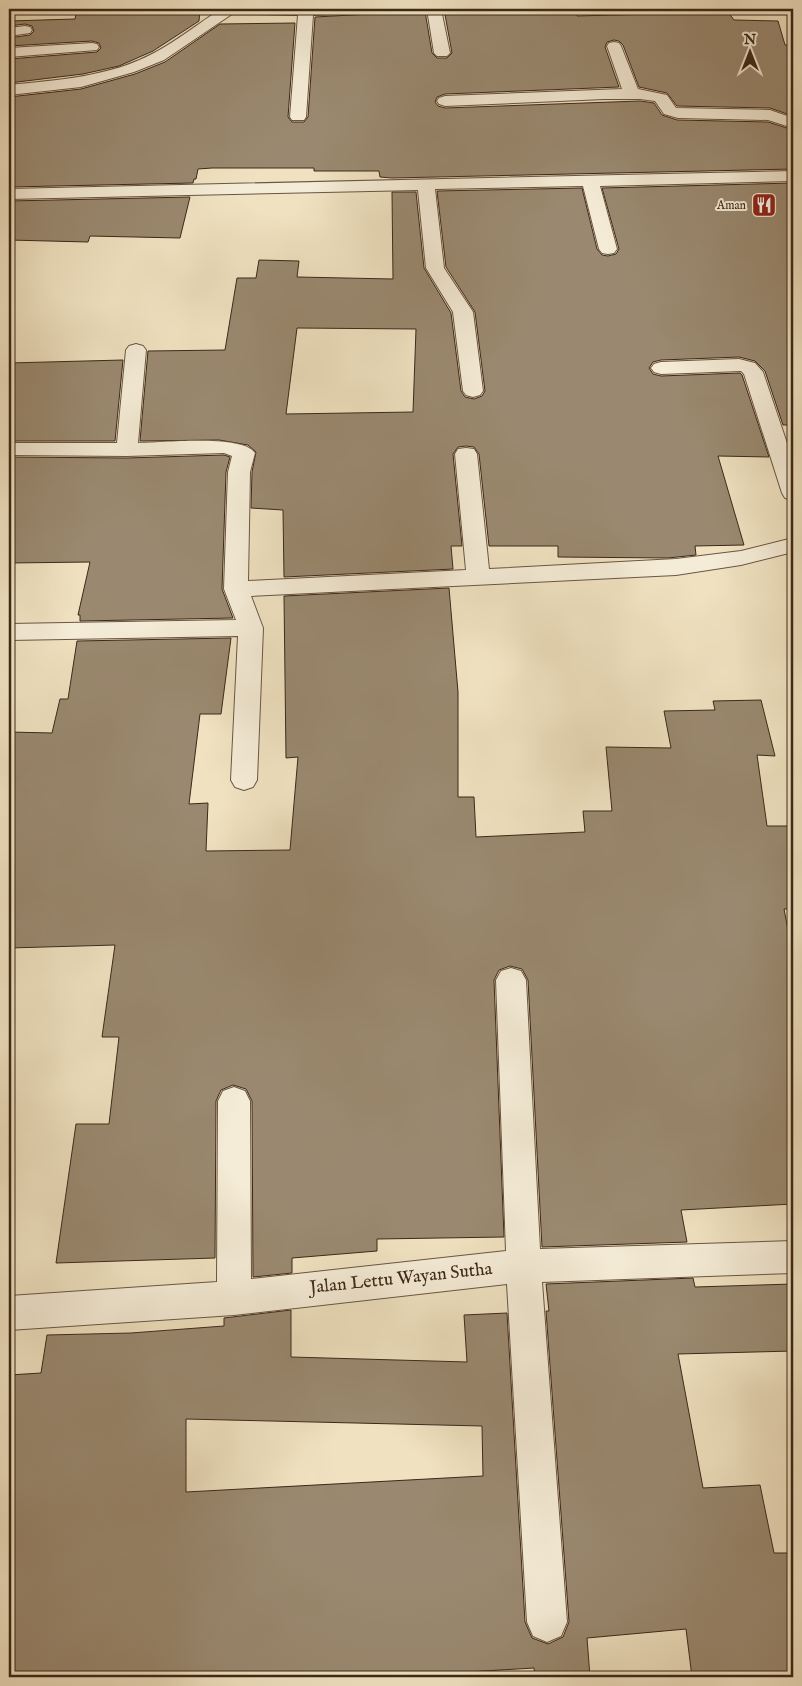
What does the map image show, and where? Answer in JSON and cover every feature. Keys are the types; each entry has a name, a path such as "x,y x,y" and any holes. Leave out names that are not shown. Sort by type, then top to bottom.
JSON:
{"street":[{"path":"9,90 81,82 129,70 159,57 229,9 374,9"},
{"path":"434,9 442,53"},
{"path":"298,117 306,10"},
{"path":"9,32 26,30"},
{"path":"614,46 632,94"},
{"path":"9,53 92,47"},
{"path":"445,101 504,100 554,95 632,94 661,98 670,111 674,113 770,115 793,123"},
{"path":"9,208 14,194 793,176"},
{"path":"590,180 608,249"},
{"path":"426,184 435,268 463,312 472,391"},
{"path":"127,450 136,350"},
{"path":"661,368 739,365 748,367 753,372 793,493"},
{"path":"9,449 127,450 225,447 244,453 239,472 236,589 251,628 244,780"},
{"path":"466,454 478,576"},
{"path":"236,589 676,567 741,558 793,545"},
{"path":"9,632 251,628"},
{"path":"511,980 515,1126 547,1622"},
{"path":"234,1101 234,1298"},
{"name":"Jalan Lettu Wayan Sutha","path":"9,1313 234,1298 523,1266 793,1257"}],"building":[{"path":"200,9 199,21 153,51 119,66 83,74 9,83 9,59 97,52 101,48 99,43 92,41 9,46 9,38 30,35 34,31 32,26 25,24 9,26 9,21 75,19 77,10"},
{"path":"444,9 575,9 577,16 728,12 734,20 778,21 785,45 793,45 793,116 770,108 677,106 667,93 639,87 623,45 619,41 614,40 607,42 605,47 619,87 445,94 437,97 435,102 438,106 445,108 640,101 654,103 662,115 677,120 768,122 793,130 793,169 392,178 380,177 379,171 314,171 314,168 212,168 198,169 193,183 9,187 9,97 81,89 135,74 165,62 220,24 295,23 288,117 292,122 304,122 308,117 315,17 425,11 432,53 437,58 447,58 452,53"},
{"path":"793,183 793,425 783,425 765,371 755,361 739,357 661,360 653,362 649,368 653,374 661,376 740,373 742,375 769,457 718,456 744,545 695,546 696,555 668,558 558,557 558,546 489,546 479,454 474,447 466,446 458,447 453,454 462,546 451,546 453,569 284,577 283,510 251,508 252,472 256,452 248,445 219,440 140,441 148,351 225,350 237,278 256,278 259,260 299,261 297,277 393,279 392,192 416,192 424,268 451,313 461,391 465,397 474,399 482,396 485,391 475,312 446,267 437,191 582,188 597,249 602,255 608,256 616,254 619,249 602,188","holes":["297,328 416,329 413,412 286,414"]},
{"path":"190,197 180,238 90,236 88,242 9,240 9,201"},
{"path":"123,360 115,441 9,441 9,363"},
{"path":"224,455 230,457 226,472 222,589 233,618 80,621 80,615 78,615 90,562 9,563 9,457 127,458"},
{"path":"449,588 458,692 458,797 474,797 476,837 585,832 583,811 612,811 606,747 671,748 664,711 715,710 713,701 761,700 775,756 757,755 767,826 793,826 793,909 784,909 793,956 793,1204 681,1210 687,1242 542,1247 528,980 522,969 510,966 499,970 494,980 504,1237 377,1239 377,1251 292,1258 292,1273 253,1277 252,1101 246,1089 233,1085 221,1090 216,1101 215,1258 56,1263 76,1124 109,1124 119,1037 102,1037 115,945 9,948 9,732 52,733 60,699 68,699 77,641 231,638 221,714 200,714 189,804 208,803 206,851 290,850 298,757 286,758 284,596"},
{"path":"693,1278 695,1287 793,1284 793,1351 678,1354 703,1488 760,1485 774,1553 793,1553 793,1677 692,1677 686,1629 587,1638 590,1677 535,1677 534,1668 467,1672 467,1677 9,1677 9,1375 41,1373 47,1335 131,1333 224,1326 224,1318 291,1310 291,1357 467,1362 464,1315 507,1313 525,1622 532,1638 548,1644 563,1637 569,1622 546,1311 549,1311 546,1284","holes":["186,1419 482,1426 483,1476 186,1492"]}],"place":[{"name":"Aman","path":"764,205"}]}
